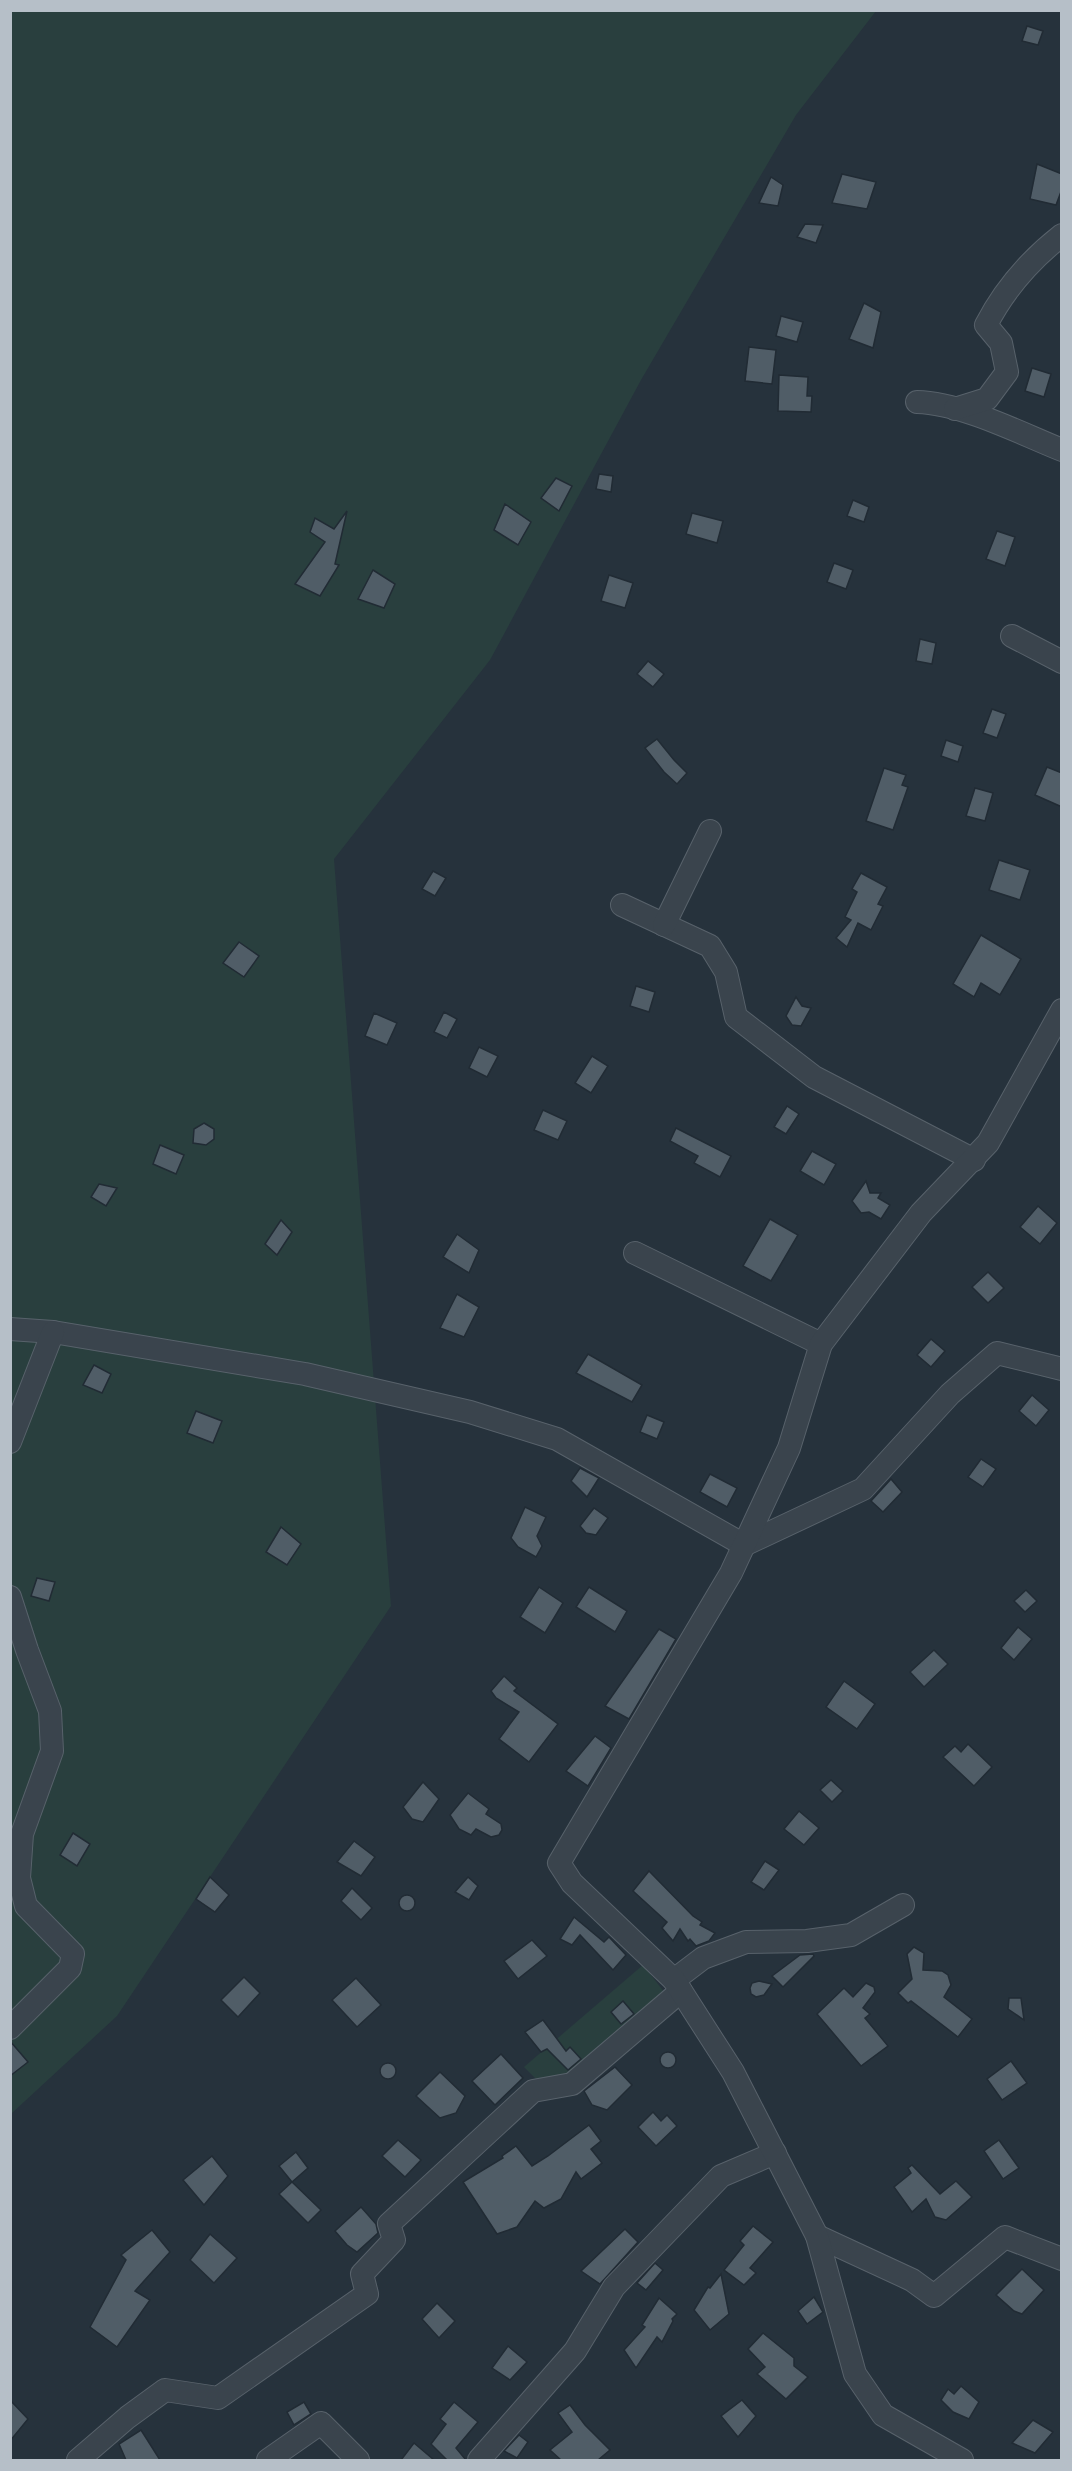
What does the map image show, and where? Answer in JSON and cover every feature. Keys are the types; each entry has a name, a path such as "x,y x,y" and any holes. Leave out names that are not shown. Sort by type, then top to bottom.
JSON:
{"street":[{"path":"955,410 987,399 1007,372 1001,343 986,325 1000,298 1046,248 1062,235"},
{"path":"917,402 933,402 1062,450"},
{"path":"1012,636 1062,662"},
{"path":"664,925 710,831"},
{"path":"622,905 710,946 726,972 736,1017 814,1077 974,1160"},
{"path":"962,2460 883,2415 855,2374 817,2236 733,2072 677,1985 572,1883 559,1863 725,1583 789,1448 821,1344 921,1213 988,1143 1062,1010"},
{"path":"635,1253 821,1344"},
{"path":"10,1329 53,1332 305,1374 480,1415 557,1439 744,1545"},
{"path":"10,1442 53,1332"},
{"path":"744,1545 863,1489 950,1394 997,1353 1062,1369"},
{"path":"10,1597 50,1711 52,1751 22,1834 19,1878 26,1906 73,1954 70,1968 10,2028"},
{"path":"78,2460 128,2417 165,2390 218,2398 367,2294 362,2274 394,2241 389,2224 533,2091 572,2084 703,1958 746,1941 807,1941 850,1935 903,1905"},
{"path":"479,2460 575,2351 614,2287 721,2176 775,2153"},
{"path":"817,2236 912,2280 934,2295 1005,2237 1062,2259"},
{"path":"268,2460 321,2423 358,2460"}],"green space":[{"path":"11,11 876,11 796,115 641,380 490,660 334,859 391,1606 117,2016 11,2114"},
{"path":"643,1965 665,1993 567,2078 539,2082 524,2067"}],"building":[{"path":"1027,26 1043,31 1038,45 1022,41"},
{"path":"1037,164 1062,174 1062,189 1056,205 1030,199"},
{"path":"842,174 876,182 867,209 832,203"},
{"path":"771,177 783,185 778,206 759,203"},
{"path":"805,224 823,225 816,243 797,237"},
{"path":"864,303 881,312 873,348 849,339"},
{"path":"781,316 803,322 797,342 776,336"},
{"path":"749,347 776,350 772,384 745,381"},
{"path":"1032,368 1051,374 1044,397 1025,391"},
{"path":"779,375 808,377 807,396 812,396 811,412 778,411"},
{"path":"599,474 613,476 611,492 596,489"},
{"path":"556,478 572,486 559,511 541,498"},
{"path":"853,500 869,507 864,522 847,516"},
{"path":"505,504 531,522 518,545 494,530"},
{"path":"347,511 335,564 339,565 320,596 295,584 325,542 310,532 315,518 334,529"},
{"path":"692,513 723,521 717,543 686,534"},
{"path":"997,531 1015,537 1005,566 986,559"},
{"path":"834,563 853,570 846,589 827,582"},
{"path":"373,570 395,584 384,608 358,599"},
{"path":"609,575 633,583 625,608 601,601"},
{"path":"920,639 936,643 932,664 916,661"},
{"path":"648,661 664,674 653,687 637,674"},
{"path":"992,709 1006,714 997,738 983,733"},
{"path":"657,739 687,773 677,784 645,748"},
{"path":"946,740 963,746 958,762 941,756"},
{"path":"1047,767 1062,773 1062,807 1035,795"},
{"path":"884,768 906,775 902,785 908,787 893,830 866,821"},
{"path":"975,788 993,793 985,821 966,816"},
{"path":"999,860 1030,870 1020,900 989,890"},
{"path":"433,871 446,878 435,896 422,889"},
{"path":"861,873 887,887 878,904 883,906 871,930 858,923 847,947 836,938 851,920 845,917 857,892 852,889"},
{"path":"981,935 1021,959 1000,995 981,983 974,997 953,984"},
{"path":"239,942 259,956 244,977 223,963"},
{"path":"636,986 655,992 649,1012 630,1006"},
{"path":"796,997 802,1006 811,1008 801,1026 792,1025 786,1016"},
{"path":"444,1012 457,1019 447,1038 434,1032"},
{"path":"374,1013 397,1023 387,1045 365,1036"},
{"path":"479,1047 498,1056 487,1077 469,1068"},
{"path":"592,1056 608,1066 591,1093 575,1083"},
{"path":"787,1106 799,1114 786,1134 774,1127"},
{"path":"543,1110 567,1121 558,1140 534,1130"},
{"path":"204,1123 214,1129 214,1139 206,1145 193,1143 194,1129"},
{"path":"676,1128 731,1156 720,1177 694,1163 698,1156 670,1141"},
{"path":"160,1145 184,1155 176,1174 153,1164"},
{"path":"812,1151 836,1164 824,1185 800,1171"},
{"path":"866,1181 870,1193 881,1193 878,1198 890,1205 881,1219 869,1212 861,1213 852,1201"},
{"path":"99,1184 117,1188 106,1206 91,1197"},
{"path":"1038,1206 1057,1223 1040,1244 1020,1227"},
{"path":"770,1219 798,1235 771,1281 743,1266"},
{"path":"281,1220 292,1232 277,1255 265,1244"},
{"path":"457,1234 479,1250 469,1273 443,1257"},
{"path":"988,1272 1004,1288 988,1303 972,1287"},
{"path":"457,1294 479,1307 464,1337 440,1328"},
{"path":"931,1339 945,1351 931,1367 917,1355"},
{"path":"588,1354 642,1385 632,1402 576,1373"},
{"path":"94,1365 111,1374 102,1393 83,1385"},
{"path":"1032,1395 1049,1410 1036,1426 1019,1411"},
{"path":"196,1411 222,1421 213,1443 187,1433"},
{"path":"647,1415 664,1422 657,1439 640,1432"},
{"path":"981,1459 996,1469 983,1487 968,1477"},
{"path":"580,1468 599,1478 587,1497 571,1481"},
{"path":"710,1474 737,1488 727,1507 700,1492"},
{"path":"891,1479 902,1492 883,1512 871,1501"},
{"path":"525,1507 546,1517 537,1536 542,1546 536,1557 518,1547 511,1538"},
{"path":"594,1508 608,1518 596,1535 586,1533 580,1526"},
{"path":"281,1527 301,1544 287,1565 266,1552"},
{"path":"37,1578 55,1582 49,1601 31,1596"},
{"path":"539,1587 563,1603 545,1633 520,1617"},
{"path":"589,1587 627,1611 615,1632 576,1607"},
{"path":"1026,1590 1037,1601 1025,1612 1014,1601"},
{"path":"1018,1627 1032,1639 1014,1660 1001,1648"},
{"path":"659,1629 676,1639 629,1719 605,1706"},
{"path":"934,1650 948,1664 924,1687 910,1672"},
{"path":"504,1676 517,1688 514,1691 558,1724 529,1762 499,1739 519,1712 496,1698 491,1691"},
{"path":"844,1681 875,1704 857,1729 826,1707"},
{"path":"595,1736 611,1748 588,1786 566,1771"},
{"path":"968,1744 992,1767 974,1786 943,1757 955,1746 961,1752"},
{"path":"831,1780 843,1791 832,1802 820,1790"},
{"path":"423,1782 439,1799 423,1822 412,1819 403,1807"},
{"path":"468,1793 489,1809 486,1814 501,1824 502,1830 499,1835 491,1837 476,1829 471,1835 459,1829 450,1815"},
{"path":"799,1811 819,1828 804,1845 784,1829"},
{"path":"73,1833 90,1844 77,1866 60,1855"},
{"path":"354,1841 375,1857 361,1876 337,1862"},
{"path":"765,1861 779,1870 764,1890 751,1882"},
{"path":"649,1871 693,1916 702,1922 700,1925 715,1933 709,1941 696,1946 690,1939 688,1941 680,1929 673,1941 662,1928 667,1922 633,1891"},
{"path":"210,1877 229,1895 215,1912 196,1899"},
{"path":"468,1877 478,1886 469,1900 455,1892"},
{"path":"352,1888 372,1908 361,1920 341,1901"},
{"path":"404,1895 410,1895 415,1903 413,1909 404,1911 399,1906 399,1900"},
{"path":"574,1917 604,1942 609,1937 626,1955 613,1970 580,1935 572,1945 560,1939"},
{"path":"532,1940 547,1956 518,1979 504,1961"},
{"path":"914,1947 924,1953 923,1970 942,1971 948,1975 951,1985 944,1997 972,2019 958,2037 911,2001 908,2003 898,1993 912,1979 907,1954"},
{"path":"813,1954 814,1956 783,1987 772,1976 800,1955"},
{"path":"244,1977 260,1993 238,2017 221,2000"},
{"path":"356,1978 381,2005 357,2027 332,2000"},
{"path":"759,1981 772,1984 764,1995 756,1997 751,1994 750,1988 752,1983"},
{"path":"866,1983 874,1987 875,1992 863,2008 870,2014 865,2018 888,2046 861,2066 817,2014 844,1988 853,1997"},
{"path":"1009,1998 1021,1998 1024,2020 1008,2009"},
{"path":"623,2001 634,2014 621,2024 611,2012"},
{"path":"543,2020 566,2051 570,2047 581,2059 568,2070 547,2049 541,2052 525,2032"},
{"path":"10,2041 28,2062 10,2076"},
{"path":"665,2052 671,2052 676,2060 674,2066 665,2068 660,2063 660,2057"},
{"path":"501,2054 523,2078 495,2105 472,2081"},
{"path":"1011,2061 1027,2083 1002,2100 987,2079"},
{"path":"385,2063 391,2063 396,2071 394,2077 385,2079 380,2074 380,2068"},
{"path":"615,2067 632,2085 607,2110 592,2105 584,2091"},
{"path":"440,2072 465,2096 456,2113 440,2118 416,2096"},
{"path":"653,2112 661,2121 667,2115 677,2126 656,2146 638,2127"},
{"path":"589,2125 601,2141 591,2149 602,2163 581,2179 576,2172 561,2199 544,2208 535,2201 517,2227 497,2234 463,2182 503,2158 502,2156 516,2146 532,2166"},
{"path":"398,2140 421,2160 405,2177 382,2156"},
{"path":"999,2140 1019,2168 1003,2179 984,2151"},
{"path":"296,2152 308,2168 292,2182 279,2166"},
{"path":"212,2156 228,2176 204,2205 183,2180"},
{"path":"912,2165 940,2194 956,2181 972,2197 946,2220 935,2217 926,2199 912,2212 894,2187 911,2173 908,2168"},
{"path":"292,2182 321,2210 308,2223 279,2194"},
{"path":"361,2207 376,2224 378,2233 357,2252 347,2245 335,2231"},
{"path":"753,2226 773,2242 750,2268 756,2273 744,2285 724,2270 744,2245 740,2241"},
{"path":"625,2229 638,2242 600,2284 581,2271"},
{"path":"152,2230 170,2252 135,2291 150,2300 117,2347 90,2327 126,2260 121,2255"},
{"path":"210,2234 237,2258 214,2283 190,2260"},
{"path":"655,2263 663,2270 646,2290 637,2283"},
{"path":"1022,2269 1044,2290 1022,2314 1014,2311 996,2295"},
{"path":"721,2274 729,2314 710,2330 694,2310 708,2287 710,2288"},
{"path":"814,2297 823,2312 807,2324 798,2311"},
{"path":"659,2298 677,2314 672,2319 662,2342 657,2337 636,2368 624,2350 645,2327 642,2325"},
{"path":"437,2303 455,2321 439,2338 422,2319"},
{"path":"763,2333 794,2358 794,2366 808,2377 786,2399 757,2374 765,2367 748,2349"},
{"path":"508,2346 527,2362 510,2380 492,2368"},
{"path":"961,2386 979,2402 969,2419 953,2412 941,2400 948,2389 954,2394"},
{"path":"10,2400 28,2419 10,2441"},
{"path":"742,2400 756,2416 738,2437 721,2416"},
{"path":"304,2402 311,2414 294,2425 287,2412"},
{"path":"454,2402 478,2422 456,2448 466,2460 447,2460 431,2444 446,2424 440,2419"},
{"path":"570,2405 585,2425 610,2450 598,2460 561,2460 550,2450 572,2432 558,2413"},
{"path":"1033,2420 1053,2432 1035,2453 1012,2443"},
{"path":"141,2430 160,2460 126,2460 119,2444"},
{"path":"519,2435 528,2442 517,2458 504,2451"},
{"path":"414,2443 434,2460 401,2460"}]}
